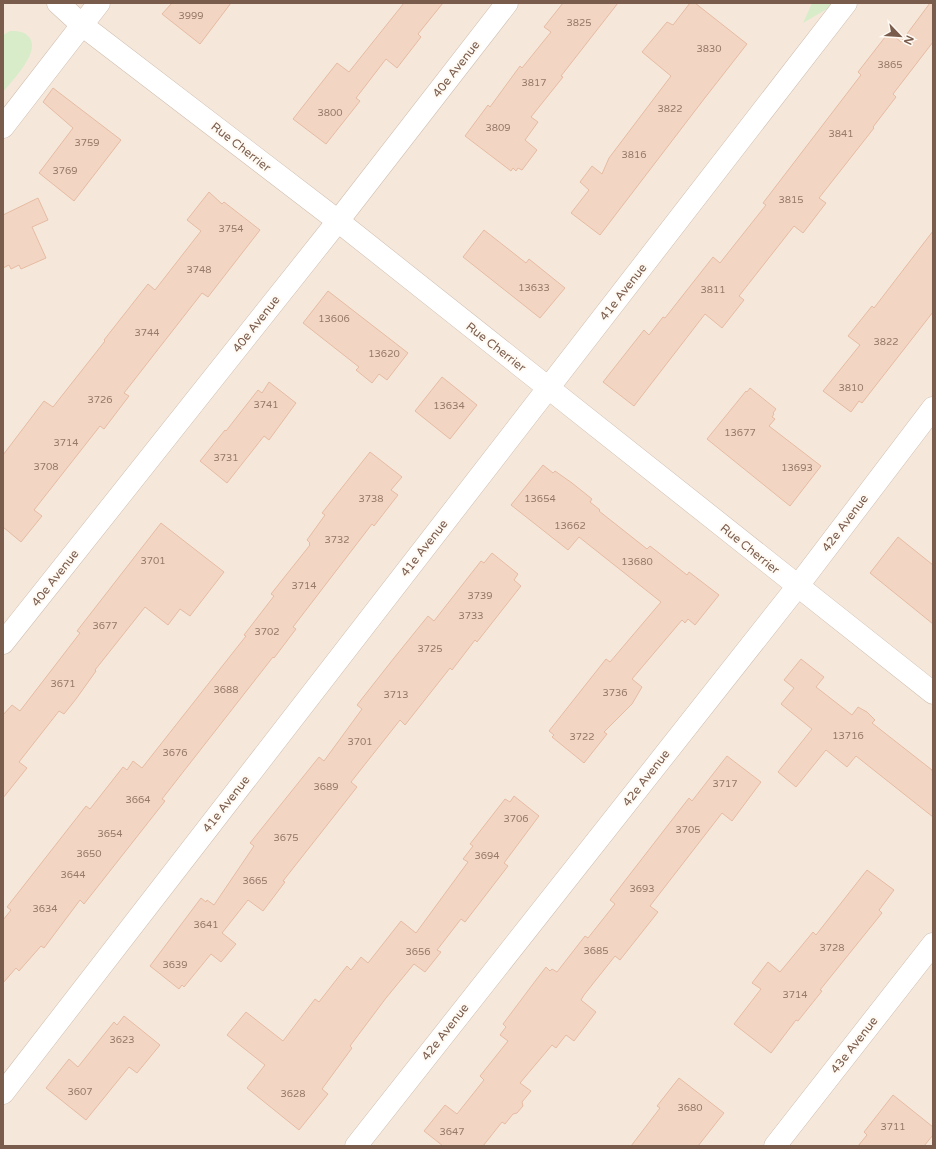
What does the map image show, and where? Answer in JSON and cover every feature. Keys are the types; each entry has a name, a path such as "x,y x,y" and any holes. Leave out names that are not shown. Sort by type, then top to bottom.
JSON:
{"street":[{"name":"Rue Cherrier","path":"58,3 82,25 338,221 933,693"},
{"path":"3,127 100,3"},
{"name":"40e Avenue","path":"3,643 338,221 507,3"},
{"name":"41e Avenue","path":"3,1093 846,3"},
{"name":"42e Avenue","path":"356,1146 797,586 933,408"},
{"name":"43e Avenue","path":"775,1146 933,944"}],"shaded area":[{"path":"3,3 933,3 933,1146 3,1146"}],"green space":[{"path":"812,3 837,3 803,23"},
{"path":"10,31 26,34 32,42 32,49 19,73 3,92 3,35"}],"building":[{"path":"172,3 231,3 200,44 162,14"},
{"path":"404,3 443,3 418,34 421,37 397,68 386,59 356,98 360,101 326,144 293,119 337,63 349,72"},
{"path":"563,3 618,3 531,117 538,122 525,140 537,150 522,170 518,168 516,171 513,168 511,171 465,136 488,105 490,107 520,66 522,68 551,32 544,27"},
{"path":"690,3 695,3 747,44 600,235 571,213 589,190 580,182 592,166 602,174 609,158 671,76 642,52 667,22 673,25"},
{"path":"930,3 933,3 933,42 893,94 896,97 873,127 874,128 819,198 826,203 803,233 794,226 739,296 744,300 722,328 705,314 634,406 603,382 644,330 649,335 663,317 665,318 713,257 720,263 766,205 763,203 861,75 858,72 889,32 901,42"},
{"path":"53,88 121,140 74,201 39,173 73,128 43,102"},
{"path":"209,192 222,204 224,202 260,230 208,297 202,293 124,393 129,396 104,429 100,426 34,510 42,516 21,542 3,527 3,455 44,401 53,407 148,284 155,290 201,231 187,220"},
{"path":"38,198 48,220 32,227 46,258 21,269 19,265 11,269 9,265 3,268 3,215"},
{"path":"484,230 526,263 529,259 565,288 540,318 463,257"},
{"path":"933,231 933,312 862,403 859,401 851,412 823,391 860,345 848,336 872,306 874,308"},
{"path":"328,291 408,353 387,380 379,374 372,383 356,370 359,367 303,323"},
{"path":"442,377 477,405 450,439 415,411"},
{"path":"269,382 296,403 269,440 264,436 227,483 200,461 258,390 262,393"},
{"path":"750,388 776,409 772,417 775,419 769,426 821,466 790,506 707,439"},
{"path":"370,452 402,477 391,490 398,495 374,526 372,524 293,627 296,629 162,799 165,801 84,904 80,900 44,948 41,946 19,971 16,968 3,983 3,920 11,910 7,907 86,806 90,809 123,767 127,770 133,761 142,768 246,636 244,635 274,596 271,594 310,545 307,540 325,515 322,513"},
{"path":"543,465 553,473 555,471 592,499 590,502 600,510 599,511 647,549 650,546 687,575 689,572 719,595 695,625 688,619 685,623 682,620 632,679 642,687 632,704 604,732 607,734 584,763 552,737 554,735 549,731 606,659 610,662 661,602 579,537 568,550 511,505"},
{"path":"161,523 224,572 190,616 180,609 168,625 145,607 95,670 96,671 64,714 59,711 19,762 27,768 3,798 3,715 12,705 20,711 80,633 77,631"},
{"path":"898,537 933,565 933,624 870,573"},
{"path":"492,553 518,574 514,580 521,586 477,642 475,640 452,670 450,668 405,725 400,720 351,782 357,787 283,881 285,882 263,911 248,900 222,933 236,944 221,962 211,954 184,987 182,985 179,989 150,966 201,898 214,905 254,846 250,843 319,757 324,761 362,709 357,705 394,658 428,616 434,621 481,561 484,563"},
{"path":"801,659 824,677 816,687 852,715 858,707 867,712 875,720 872,723 932,770 933,817 856,756 847,767 826,750 796,787 778,772 812,729 781,704 794,688 784,680"},
{"path":"727,756 761,782 732,821 722,813 650,906 658,912 620,960 615,956 584,995 581,1000 596,1012 574,1041 566,1035 556,1048 552,1045 520,1083 531,1091 522,1102 523,1106 517,1113 513,1114 505,1124 502,1122 483,1146 443,1146 424,1131 445,1105 457,1114 484,1080 480,1076 508,1041 500,1035 506,1027 503,1024 536,980 546,967 550,971 552,969 557,972 585,936 588,938 615,904 610,900 689,798 692,801"},
{"path":"514,796 539,816 504,863 508,866 465,922 461,919 437,950 441,952 425,972 414,964 386,998 350,1046 352,1048 322,1089 328,1094 299,1130 247,1088 265,1065 227,1035 246,1012 283,1041 315,999 319,1002 347,966 351,970 361,957 368,963 401,921 416,933 468,862 463,859 473,846 470,844 505,799 510,802"},
{"path":"867,870 894,890 879,910 882,913 820,990 822,991 798,1021 796,1020 771,1053 734,1024 761,989 752,983 768,962 780,972 813,932 816,935"},
{"path":"124,1016 160,1045 137,1073 129,1067 86,1120 46,1088 69,1059 78,1067 114,1022 117,1025"},
{"path":"679,1078 724,1113 698,1146 631,1146 660,1108 657,1106"},
{"path":"893,1095 933,1127 933,1135 924,1146 858,1146 867,1135 864,1132"}]}
